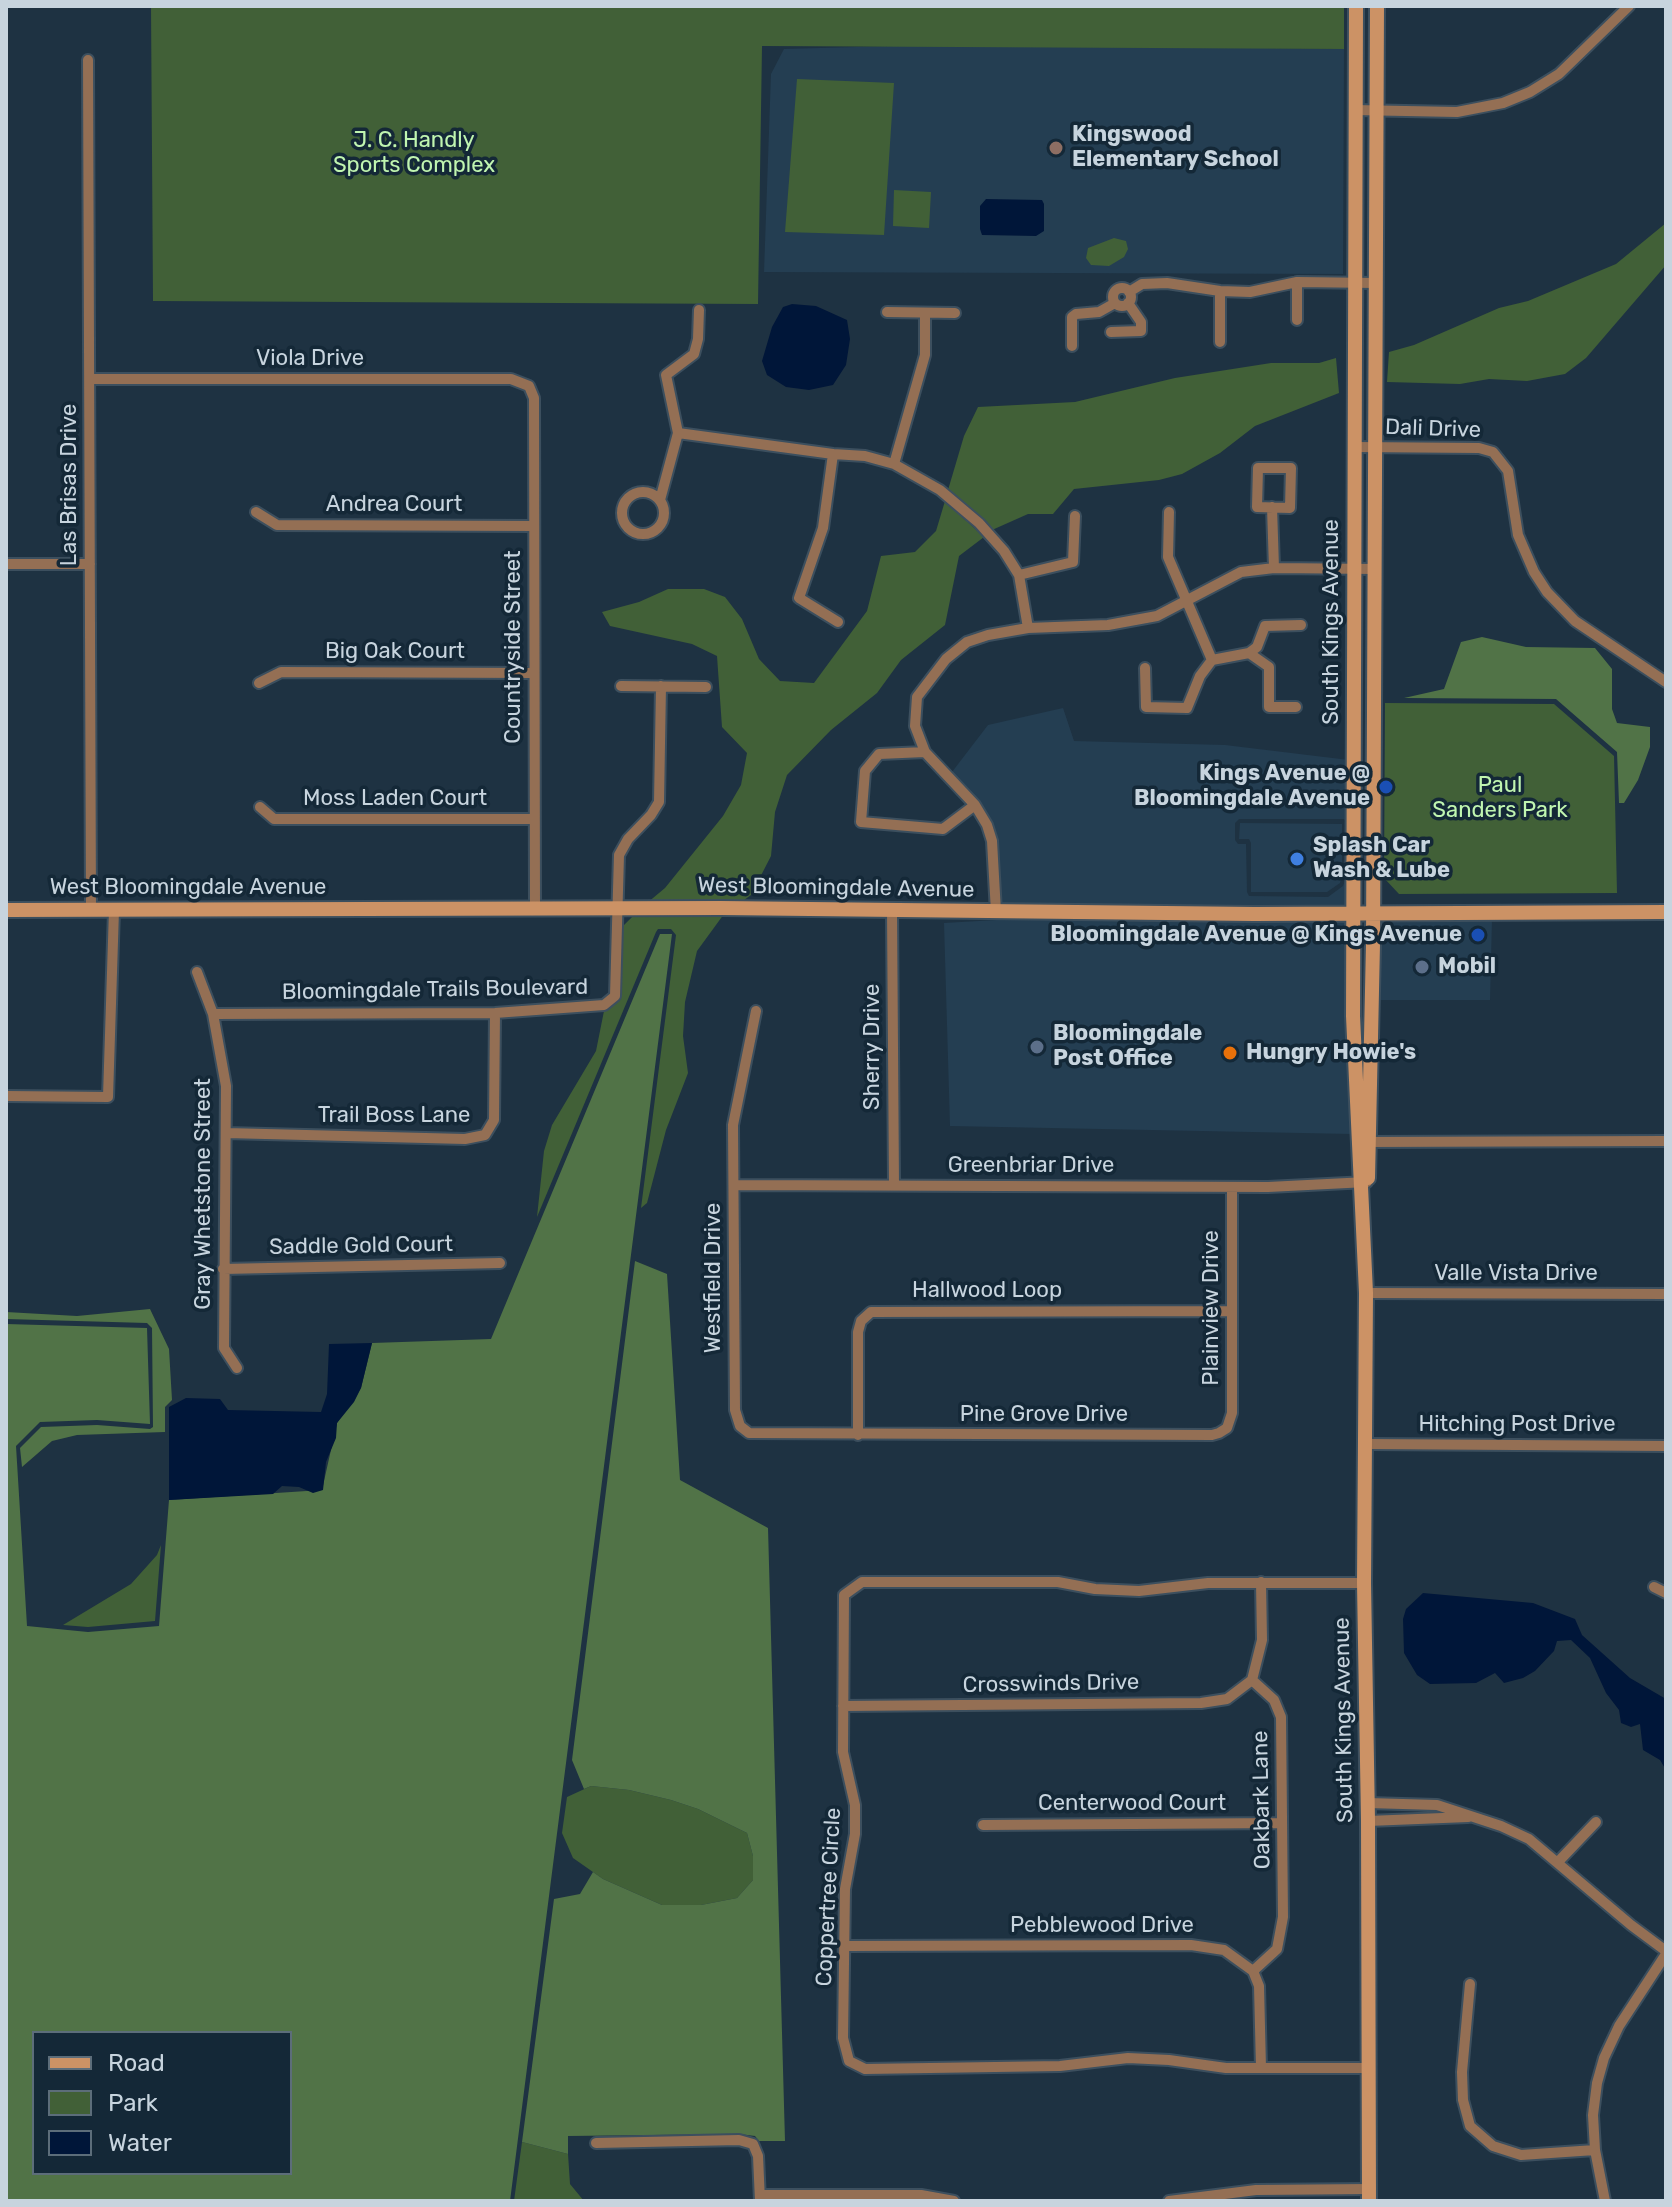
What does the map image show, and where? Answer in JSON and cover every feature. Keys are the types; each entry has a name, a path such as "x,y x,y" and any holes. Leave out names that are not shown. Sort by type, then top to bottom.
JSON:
{"main road":[{"name":"South Kings Avenue","path":"1356,6 1353,914 1354,1055 1364,1142"},
{"name":"South Kings Avenue","path":"1369,2195 1364,1142 1372,914 1377,6"},
{"name":"West Bloomingdale Avenue","path":"6,910 721,908 1353,914 1666,912"}],"street":[{"path":"1354,110 1472,110 1530,92 1559,74 1629,6"},
{"name":"Las Brisas Drive","path":"88,60 91,910"},
{"path":"1297,282 1297,320"},
{"path":"1072,346 1072,317 1099,312 1115,303 1122,306 1142,284 1167,283 1250,292 1297,282 1376,283"},
{"path":"1220,291 1220,342"},
{"path":"1111,332 1141,331 1141,322 1128,298"},
{"path":"660,500 642,492 630,496 622,515 628,527 640,534 654,531 663,521 664,507 660,500 678,433 666,375 694,354 699,310"},
{"path":"887,312 955,313"},
{"path":"894,464 925,355 925,313"},
{"name":"Viola Drive","path":"90,379 511,379 529,386"},
{"name":"Countryside Street","path":"529,386 534,398 535,910"},
{"path":"678,433 865,456 894,464 940,490 979,523 1004,551 1019,575 1028,628"},
{"name":"Dali Drive","path":"1355,447 1479,448 1497,455 1508,471 1518,535 1542,585 1575,621 1666,682"},
{"path":"833,454 823,528 799,598 838,622"},
{"path":"1258,468 1291,468 1290,508 1272,507 1257,507 1258,468"},
{"path":"1272,507 1274,568"},
{"name":"Andrea Court","path":"256,512 277,525 534,526"},
{"path":"1169,512 1168,557 1212,660"},
{"path":"1019,575 1073,562 1075,516"},
{"path":"6,564 90,564"},
{"path":"996,912 992,841 987,825 975,805 925,752 915,726 917,697 946,659 967,642 1028,628 1108,625 1157,616 1241,572 1274,568 1375,569"},
{"path":"1145,668 1146,707 1187,708 1200,676 1212,660 1249,653 1257,647 1265,626 1301,625"},
{"path":"1249,653 1269,667 1269,707 1296,707"},
{"name":"Big Oak Court","path":"259,683 281,672 534,673"},
{"path":"621,686 706,687"},
{"name":"Bloomingdale Trails Boulevard","path":"213,1014 495,1013 604,1005 615,996 619,855 628,839 659,802 661,686"},
{"path":"925,752 879,754 865,771 861,822 943,829 975,805"},
{"name":"Moss Laden Court","path":"260,807 274,819 534,819"},
{"name":"Sherry Drive","path":"892,909 894,1185"},
{"path":"6,1096 108,1097 114,910"},
{"name":"Gray Whetstone Street","path":"197,972 213,1014 226,1086 224,1348 237,1368"},
{"name":"Westfield Drive","path":"756,1011 733,1125 735,1410 744,1430 756,1434 858,1435"},
{"name":"Trail Boss Lane","path":"226,1133 465,1139 485,1135 494,1120 495,1013"},
{"path":"1364,1142 1666,1141"},
{"name":"Greenbriar Drive","path":"734,1185 1364,1185"},
{"name":"Plainview Drive","path":"1227,1428 1232,1413 1232,1187"},
{"name":"Saddle Gold Court","path":"223,1269 500,1263"},
{"name":"Valle Vista Drive","path":"1366,1293 1666,1294"},
{"name":"Hallwood Loop","path":"858,1435 858,1332 861,1321 871,1312 1232,1311"},
{"name":"Pine Grove Drive","path":"858,1435 1212,1435 1227,1428"},
{"name":"Hitching Post Drive","path":"1367,1444 1666,1446"},
{"name":"Coppertree Circle","path":"1364,1583 1208,1583 1139,1591 1095,1589 1058,1582 862,1582 844,1595 843,1752 855,1805 855,1834 845,1889 843,2038 849,2061 865,2069 1060,2066 1128,2058 1226,2068 1369,2068"},
{"path":"1252,1680 1262,1640 1261,1582"},
{"path":"1654,1587 1666,1593"},
{"name":"Crosswinds Drive","path":"843,1706 1201,1703 1227,1699 1252,1680"},
{"name":"Oakbark Lane","path":"1252,1680 1274,1700 1281,1717 1283,1917 1277,1949 1253,1971"},
{"path":"1368,1803 1437,1805 1501,1826 1529,1839 1666,1952 1619,2026 1604,2058 1597,2083 1593,2115 1595,2150 1605,2201"},
{"path":"1368,1821 1470,1817"},
{"path":"1558,1862 1596,1822"},
{"name":"Centerwood Court","path":"983,1825 1282,1823"},
{"name":"Pebblewood Drive","path":"845,1946 1191,1945 1224,1950 1253,1971"},
{"path":"1253,1971 1260,1999 1261,2068"},
{"path":"1470,1984 1462,2072 1463,2100 1470,2126 1493,2146 1521,2155 1595,2150"},
{"path":"596,2143 739,2140 753,2144 758,2156 760,2198 921,2195 954,2201"},
{"path":"1169,2201 1256,2190 1369,2195"}],"shaded area":[{"name":"Kingswood Elementary School","path":"964,44 1344,49 1343,274 764,272 771,74 784,49"},
{"path":"1063,708 1074,741 1225,745 1349,760 1347,908 1001,906 997,840 992,823 977,798 952,772 988,725","holes":["1239,819 1344,819 1347,824 1347,875 1343,886 1328,897 1249,896 1246,844 1238,844 1235,840 1235,823"]},
{"name":"Splash Car Wash & Lube","path":"1240,823 1342,824 1340,883 1327,892 1251,892 1251,843 1249,839 1239,839"},
{"path":"996,918 1347,920 1352,1134 950,1126 944,923"},
{"path":"1492,919 1490,1000 1377,1000 1378,920"}],"green space":[{"name":"J. C. Handly Sports Complex","path":"151,6 1344,6 1344,49 762,46 758,304 153,301"},
{"path":"797,79 894,83 884,235 785,232"},
{"path":"894,190 931,192 929,228 893,226"},
{"path":"1666,223 1666,265 1586,358 1565,374 1527,381 1489,379 1460,384 1387,382 1389,352 1414,345 1499,308 1528,301 1616,264"},
{"path":"1114,238 1126,241 1128,249 1124,257 1109,266 1091,265 1086,258 1088,248"},
{"path":"1336,358 1339,393 1255,426 1220,453 1182,474 1159,480 1074,489 1053,514 1028,514 992,530 948,490 964,436 978,407 1075,402 1175,378 1271,363 1319,363"},
{"path":"945,501 984,537 959,556 945,625 901,660 877,693 831,730 787,775 775,812 771,856 751,895 740,903 647,903 665,888 723,816 741,785 747,753 722,727 717,656 692,644 610,626 602,612 639,602 668,589 704,589 725,597 742,619 759,659 780,681 814,683 867,611 881,556 915,552 936,531"},
{"path":"1482,637 1526,647 1595,648 1612,669 1612,709 1617,723 1650,727 1650,747 1638,780 1624,803 1619,803 1617,752 1556,699 1404,698 1444,689 1461,642"},
{"name":"Paul Sanders Park","path":"1385,703 1554,704 1614,756 1617,893 1399,894 1384,878"},
{"path":"724,914 697,951 685,1002 683,1036 688,1073 666,1130 647,1203 641,1208 676,935 671,929 658,929 656,932 537,1217 544,1151 552,1125 596,1051 604,1011 620,996 623,926 634,915"},
{"path":"660,934 672,934 510,2201 6,2201 6,1324 147,1328 150,1424 97,1420 40,1422 16,1446 27,1626 88,1632 159,1626 169,1500 322,1490 337,1423 361,1388 372,1343 491,1339"},
{"path":"635,1261 667,1274 680,1480 768,1528 785,2141 759,2141 755,2136 739,2134 568,2136 568,2154 522,2142 554,1899 580,1894 593,1872 662,1905 701,1905 737,1898 753,1880 753,1856 747,1833 698,1809 671,1800 629,1790 591,1786 584,1789 572,1760"},
{"path":"150,1309 169,1349 172,1400 165,1407 165,1432 77,1435 52,1441 22,1467 20,1448 41,1427 153,1427 152,1328 147,1323 6,1319 6,1312 77,1316"},
{"path":"161,1545 155,1621 88,1627 63,1625 131,1584 157,1555"},
{"path":"591,1786 629,1790 671,1800 698,1809 747,1833 753,1856 753,1880 737,1898 701,1905 662,1905 603,1879 573,1858 562,1833 567,1797"},
{"path":"522,2142 568,2154 570,2184 584,2201 514,2201"}],"water":[{"path":"986,199 1042,200 1044,231 1036,236 982,235 980,206"},
{"path":"792,304 816,306 847,320 850,339 846,365 833,385 809,390 786,387 767,375 762,361 772,327 783,307"},
{"path":"372,1343 361,1388 337,1423 336,1438 326,1462 323,1490 313,1493 299,1487 282,1486 273,1494 169,1500 169,1407 186,1398 220,1399 228,1410 321,1412 327,1394 329,1344"},
{"path":"1423,1593 1533,1603 1575,1619 1582,1635 1630,1678 1666,1699 1666,1770 1660,1760 1643,1750 1640,1724 1631,1727 1621,1723 1619,1710 1606,1693 1590,1658 1571,1640 1557,1641 1554,1651 1535,1671 1504,1683 1495,1673 1476,1683 1430,1684 1417,1675 1404,1653 1403,1619 1406,1609"}],"place":[{"name":"Kingswood Elementary School","path":"1056,148"},
{"name":"Kings Avenue @ Bloomingdale Avenue","path":"1386,787"},
{"name":"Splash Car Wash & Lube","path":"1297,859"},
{"name":"Bloomingdale Avenue @ Kings Avenue","path":"1478,935"},
{"name":"Mobil","path":"1422,967"},
{"name":"Bloomingdale Post Office","path":"1037,1047"},
{"name":"Hungry Howie's","path":"1230,1053"}]}
